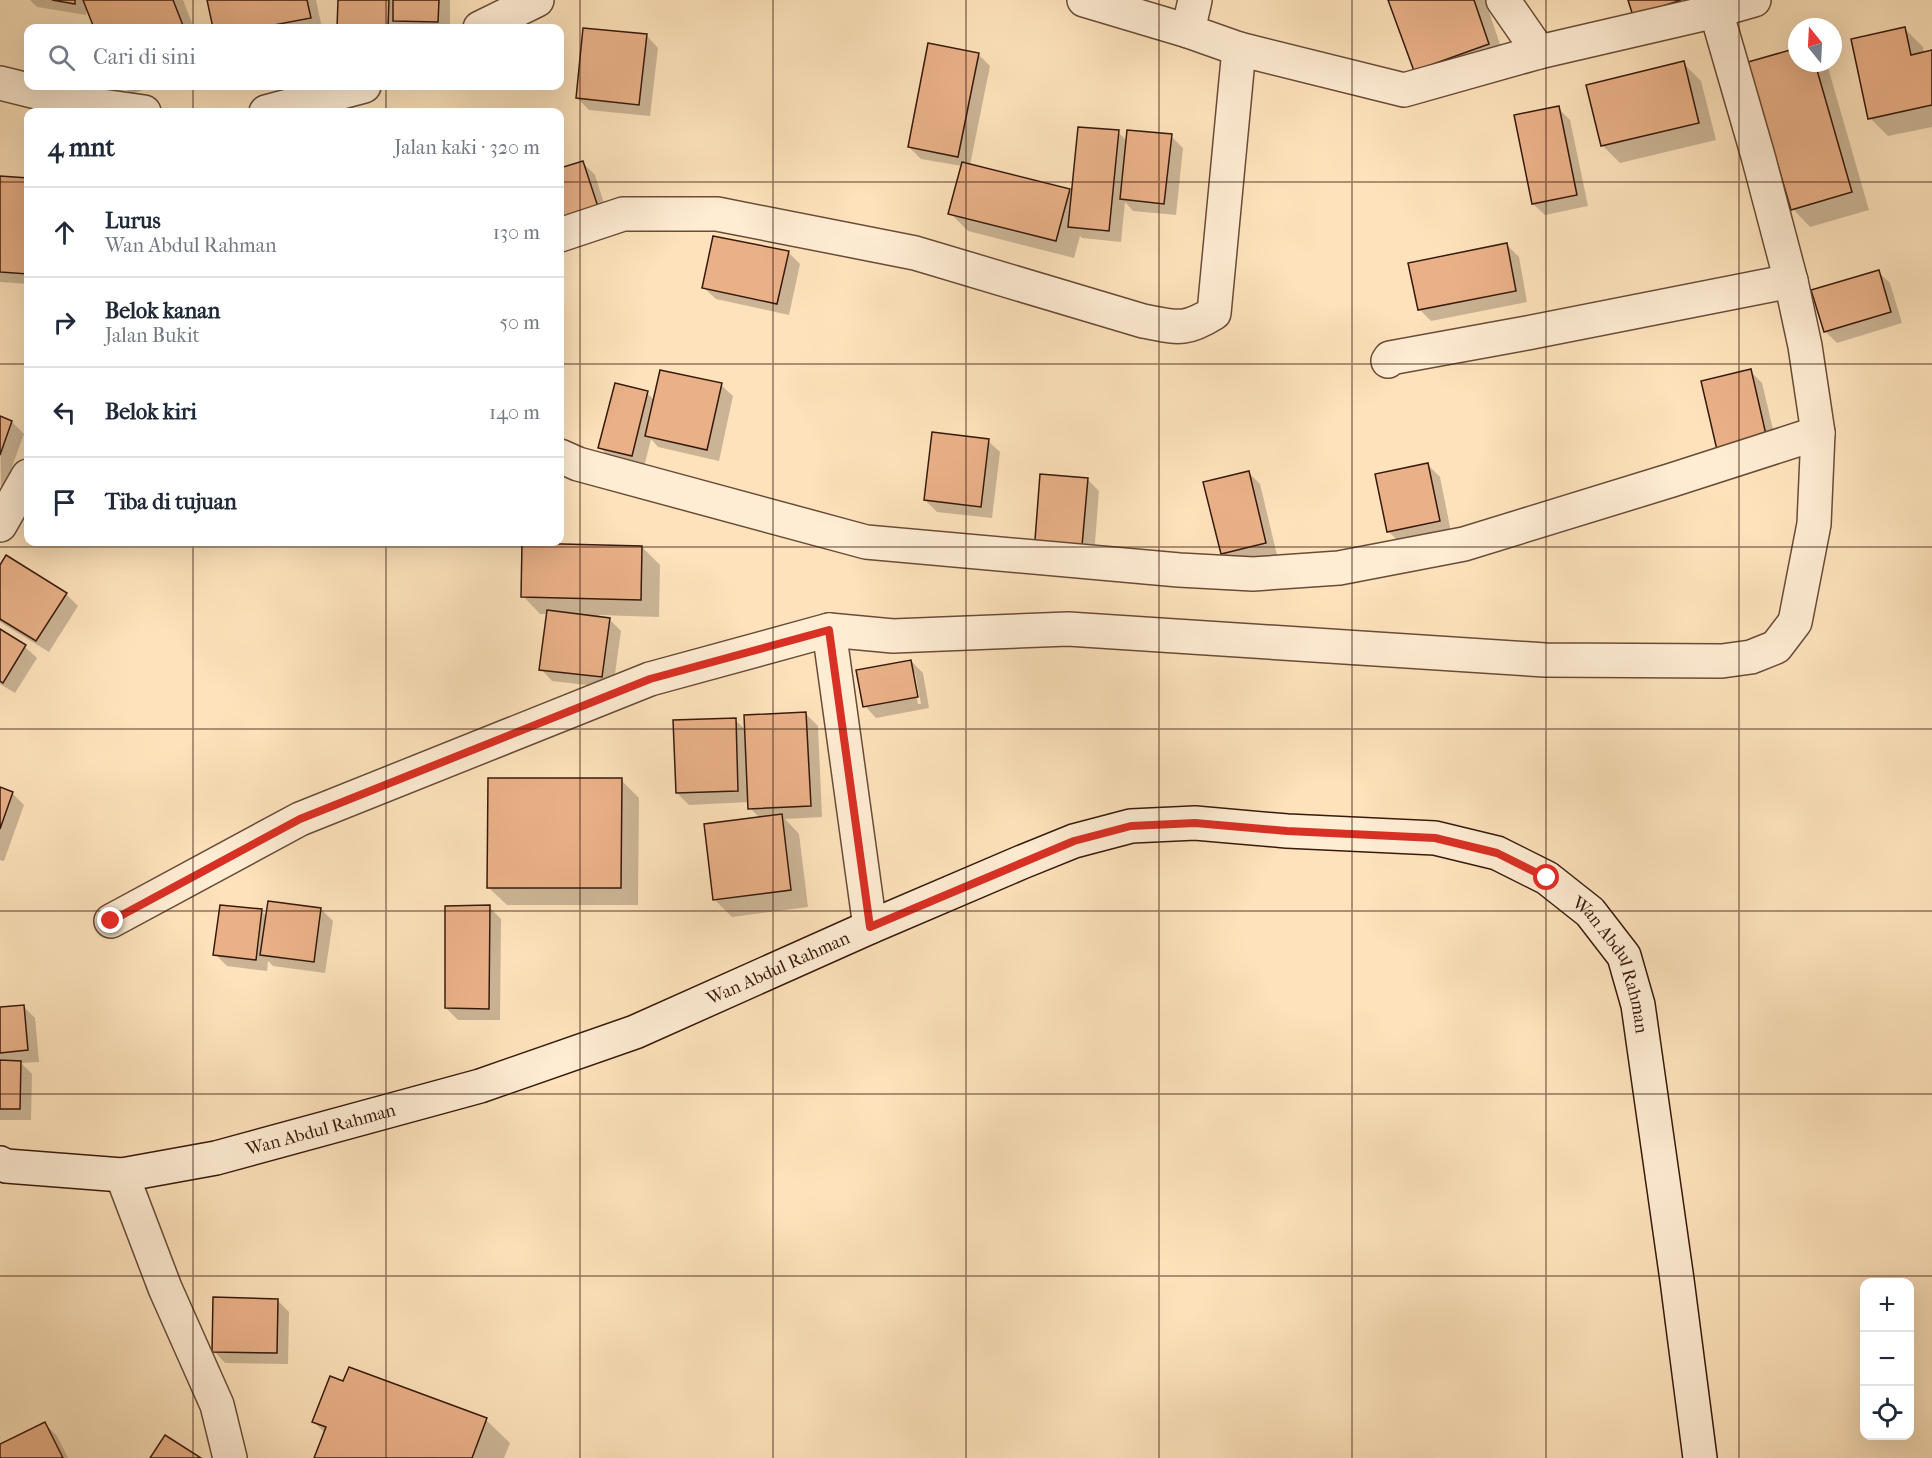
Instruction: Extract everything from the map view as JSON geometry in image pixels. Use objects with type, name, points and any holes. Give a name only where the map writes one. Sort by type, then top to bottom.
[{"type":"street","points":[[488,24],[537,0]]},
{"type":"street","points":[[1083,0],[1192,16],[1239,49],[1404,90],[1539,52],[1754,0]]},
{"type":"street","points":[[1503,0],[1539,52]]},
{"type":"street","points":[[111,921],[300,819],[650,679],[829,630],[893,636],[1068,628],[1545,660],[1722,662],[1751,657],[1776,647],[1795,622],[1814,524],[1818,433],[1805,346],[1791,281],[1716,11]]},
{"type":"street","points":[[564,234],[623,214],[717,214],[915,253],[1143,321],[1179,328],[1199,323],[1214,313],[1239,49]]},
{"type":"street","points":[[0,83],[24,89]]},
{"type":"street","points":[[28,90],[81,103],[116,108]]},
{"type":"street","points":[[281,108],[349,90]]},
{"type":"street","points":[[1388,361],[1390,358],[1562,327],[1791,281]]},
{"type":"street","points":[[564,458],[578,464],[866,542],[1179,570],[1253,574],[1339,568],[1464,544],[1818,433]]},
{"type":"street","points":[[0,525],[24,483]]},
{"type":"street","points":[[829,630],[870,927]]},
{"type":"street","name":"Wan Abdul Rahman","points":[[0,1164],[122,1175],[216,1158],[480,1086],[635,1032],[870,927],[1074,841],[1131,826],[1195,823],[1287,831],[1435,838],[1497,853],[1547,878],[1590,912],[1624,956],[1638,1005],[1700,1458]]},
{"type":"street","points":[[122,1175],[165,1288],[217,1405],[230,1458]]},
{"type":"building","points":[[52,0],[75,0],[75,4]]},
{"type":"building","points":[[83,0],[173,0],[182,24],[92,24]]},
{"type":"building","points":[[207,0],[307,0],[311,18],[279,24],[212,24]]},
{"type":"building","points":[[338,0],[389,0],[388,24],[337,24]]},
{"type":"building","points":[[393,0],[439,0],[438,22],[393,21]]},
{"type":"building","points":[[1388,0],[1474,0],[1489,44],[1414,71]]},
{"type":"building","points":[[1628,0],[1681,0],[1633,16]]},
{"type":"building","points":[[1905,27],[1911,55],[1932,50],[1932,105],[1868,119],[1851,39]]},
{"type":"building","points":[[583,28],[647,34],[639,105],[576,98]]},
{"type":"building","points":[[928,43],[979,53],[958,157],[908,147]]},
{"type":"building","points":[[1788,51],[1788,72],[1818,72],[1852,192],[1791,210],[1748,62]]},
{"type":"building","points":[[1684,61],[1699,123],[1601,146],[1586,85]]},
{"type":"building","points":[[1559,106],[1577,195],[1532,204],[1514,115]]},
{"type":"building","points":[[1078,127],[1119,130],[1109,231],[1068,227]]},
{"type":"building","points":[[1127,130],[1172,134],[1164,204],[1120,199]]},
{"type":"building","points":[[583,161],[599,210],[564,221],[564,167]]},
{"type":"building","points":[[962,162],[1070,189],[1056,241],[948,214]]},
{"type":"building","points":[[0,176],[24,178],[24,274],[0,272]]},
{"type":"building","points":[[713,236],[789,251],[777,304],[702,288]]},
{"type":"building","points":[[1507,243],[1516,291],[1418,310],[1408,263]]},
{"type":"building","points":[[1879,270],[1891,312],[1824,332],[1811,290]]},
{"type":"building","points":[[1751,369],[1767,439],[1717,450],[1701,381]]},
{"type":"building","points":[[660,370],[722,383],[707,450],[645,436]]},
{"type":"building","points":[[615,383],[648,391],[632,456],[598,448]]},
{"type":"building","points":[[0,416],[12,421],[0,455]]},
{"type":"building","points":[[932,432],[989,439],[981,507],[924,500]]},
{"type":"building","points":[[1428,463],[1440,521],[1387,532],[1375,474]]},
{"type":"building","points":[[1249,471],[1266,543],[1221,554],[1203,482]]},
{"type":"building","points":[[1040,474],[1088,478],[1081,557],[1034,553]]},
{"type":"building","points":[[564,544],[642,546],[641,600],[521,597],[522,546],[564,546]]},
{"type":"building","points":[[6,555],[67,593],[36,641],[0,619],[0,565]]},
{"type":"building","points":[[547,610],[610,618],[602,677],[539,670]]},
{"type":"building","points":[[0,629],[26,645],[3,683],[0,681]]},
{"type":"building","points":[[911,660],[918,697],[863,707],[856,670]]},
{"type":"building","points":[[806,712],[811,806],[748,809],[744,715]]},
{"type":"building","points":[[736,718],[738,791],[676,793],[673,720]]},
{"type":"building","points":[[488,778],[622,778],[621,888],[487,888]]},
{"type":"building","points":[[0,787],[13,792],[0,829]]},
{"type":"building","points":[[782,814],[791,890],[713,900],[704,824]]},
{"type":"building","points":[[268,901],[321,908],[314,962],[260,955]]},
{"type":"building","points":[[220,905],[262,909],[256,960],[213,955]]},
{"type":"building","points":[[490,905],[489,1009],[445,1008],[445,906]]},
{"type":"building","points":[[24,1005],[28,1050],[0,1053],[0,1007]]},
{"type":"building","points":[[0,1060],[21,1061],[20,1109],[0,1109]]},
{"type":"building","points":[[213,1297],[278,1299],[277,1353],[212,1352]]},
{"type":"building","points":[[349,1367],[487,1418],[472,1458],[314,1458],[326,1427],[312,1422],[330,1376],[343,1381]]},
{"type":"building","points":[[45,1422],[63,1458],[0,1458],[0,1444]]},
{"type":"building","points":[[165,1435],[201,1458],[150,1458]]},
{"type":"route","points":[[111,921],[300,819],[650,679],[829,630],[870,927],[1074,841],[1131,826],[1195,823],[1287,831],[1435,838],[1497,853],[1547,878]]}]
